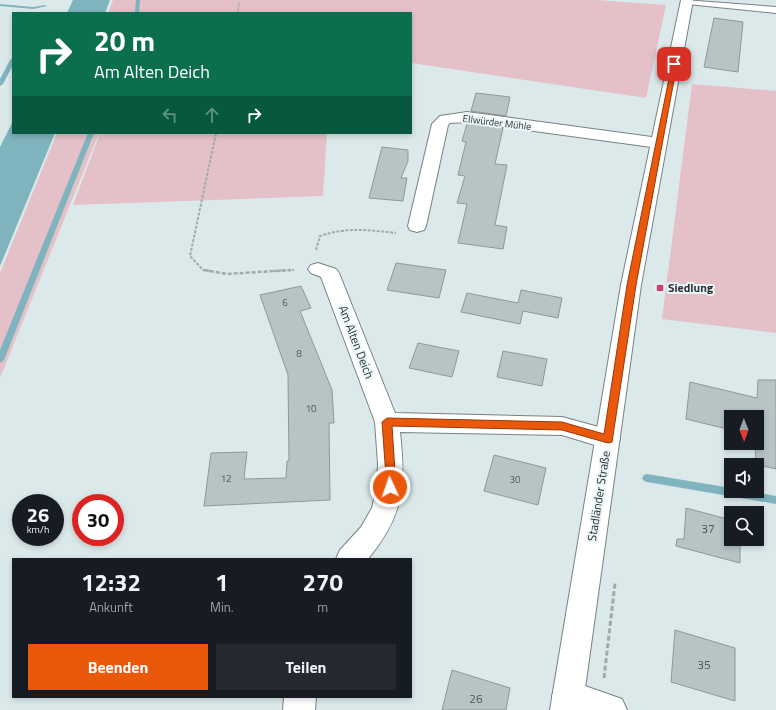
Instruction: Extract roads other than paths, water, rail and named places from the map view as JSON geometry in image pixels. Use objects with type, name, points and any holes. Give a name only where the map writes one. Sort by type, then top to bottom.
[{"type":"main road","name":"Stadländer Straße","points":[[567,703],[632,285],[687,1]]},
{"type":"main road","name":"Ellwürder Mühle","points":[[417,226],[440,124],[445,119],[467,117],[659,143]]},
{"type":"main road","name":"Am Alten Deich","points":[[318,269],[329,273],[387,422],[390,487],[384,513],[368,540],[351,558]]},
{"type":"main road","points":[[387,422],[562,426],[608,439]]},
{"type":"main road","points":[[299,710],[300,698]]},
{"type":"main road","points":[[567,703],[611,710]]},
{"type":"lane","points":[[687,1],[776,10]]},
{"type":"water","points":[[73,0],[110,0],[105,12],[67,12]]},
{"type":"water","points":[[12,123],[12,134],[55,134],[0,266],[0,147]]},
{"type":"waterway","points":[[137,12],[138,0]]},
{"type":"waterway","points":[[0,5],[33,8],[45,6]]},
{"type":"waterway","points":[[0,84],[12,62]]},
{"type":"waterway","points":[[0,360],[91,134]]},
{"type":"waterway","points":[[647,478],[776,500]]},
{"type":"place","name":"Siedlung","points":[[660,288]]}]
